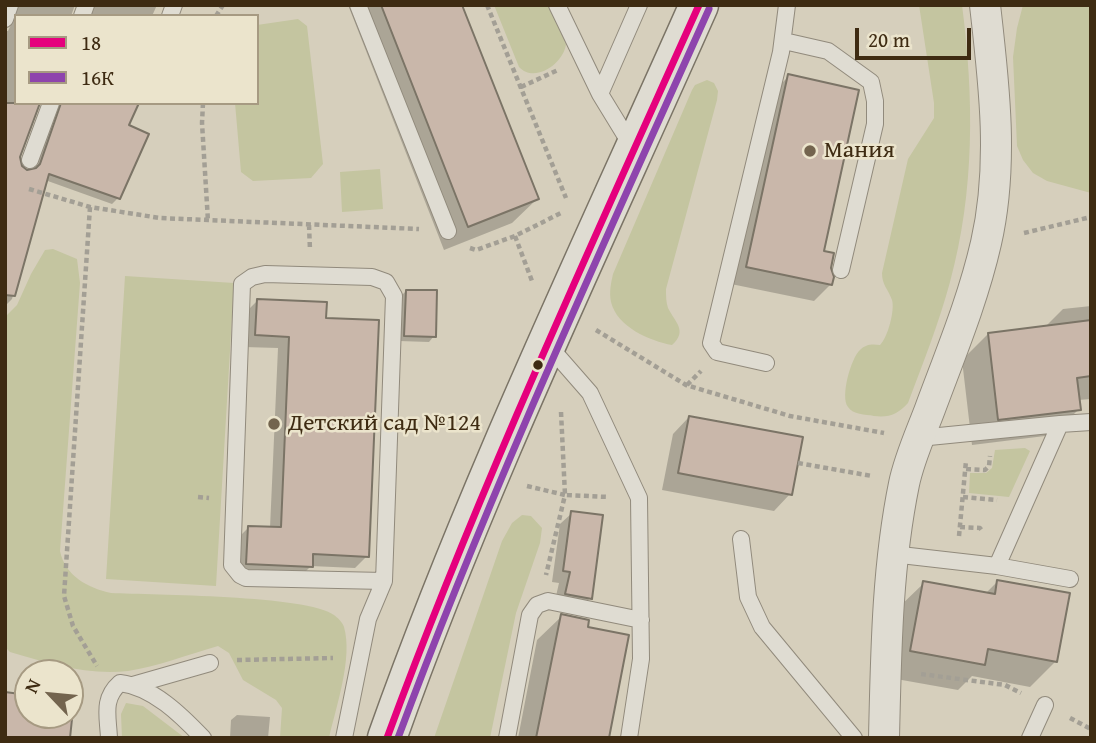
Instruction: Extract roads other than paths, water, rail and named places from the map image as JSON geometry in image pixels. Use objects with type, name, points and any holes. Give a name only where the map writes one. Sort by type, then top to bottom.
[{"type":"main road","points":[[387,738],[421,642],[699,5]]},
{"type":"street","points":[[884,738],[892,554],[904,481],[952,349],[986,243],[994,200],[997,145],[985,5]]},
{"type":"lane","points":[[5,19],[10,5]]},
{"type":"lane","points":[[358,5],[448,231]]},
{"type":"lane","points":[[557,5],[600,94],[635,150]]},
{"type":"lane","points":[[600,94],[639,5]]},
{"type":"lane","points":[[766,363],[717,352],[711,343],[784,41],[787,5]]},
{"type":"lane","points":[[784,41],[828,51],[872,82],[875,124],[841,270]]},
{"type":"lane","points":[[30,160],[50,105]]},
{"type":"lane","points":[[344,738],[368,619],[384,581],[394,296],[386,282],[372,277],[265,274],[252,277],[242,284],[232,565],[246,578],[384,581]]},
{"type":"lane","points":[[556,337],[590,393],[639,498],[641,659],[629,738]]},
{"type":"lane","points":[[919,438],[1091,422]]},
{"type":"lane","points":[[997,566],[1060,424]]},
{"type":"lane","points":[[741,539],[748,597],[762,627],[854,738]]},
{"type":"lane","points":[[892,554],[997,566],[1070,579]]},
{"type":"lane","points":[[506,738],[530,615],[537,605],[548,601],[641,620]]},
{"type":"lane","points":[[133,685],[210,663]]},
{"type":"lane","points":[[109,738],[107,698],[120,683],[133,685],[173,709],[203,738]]},
{"type":"lane","points":[[1030,738],[1045,705]]},
{"type":"place","name":"Мания","points":[[810,151]]},
{"type":"place","name":"Детский сад №124","points":[[274,424]]}]
